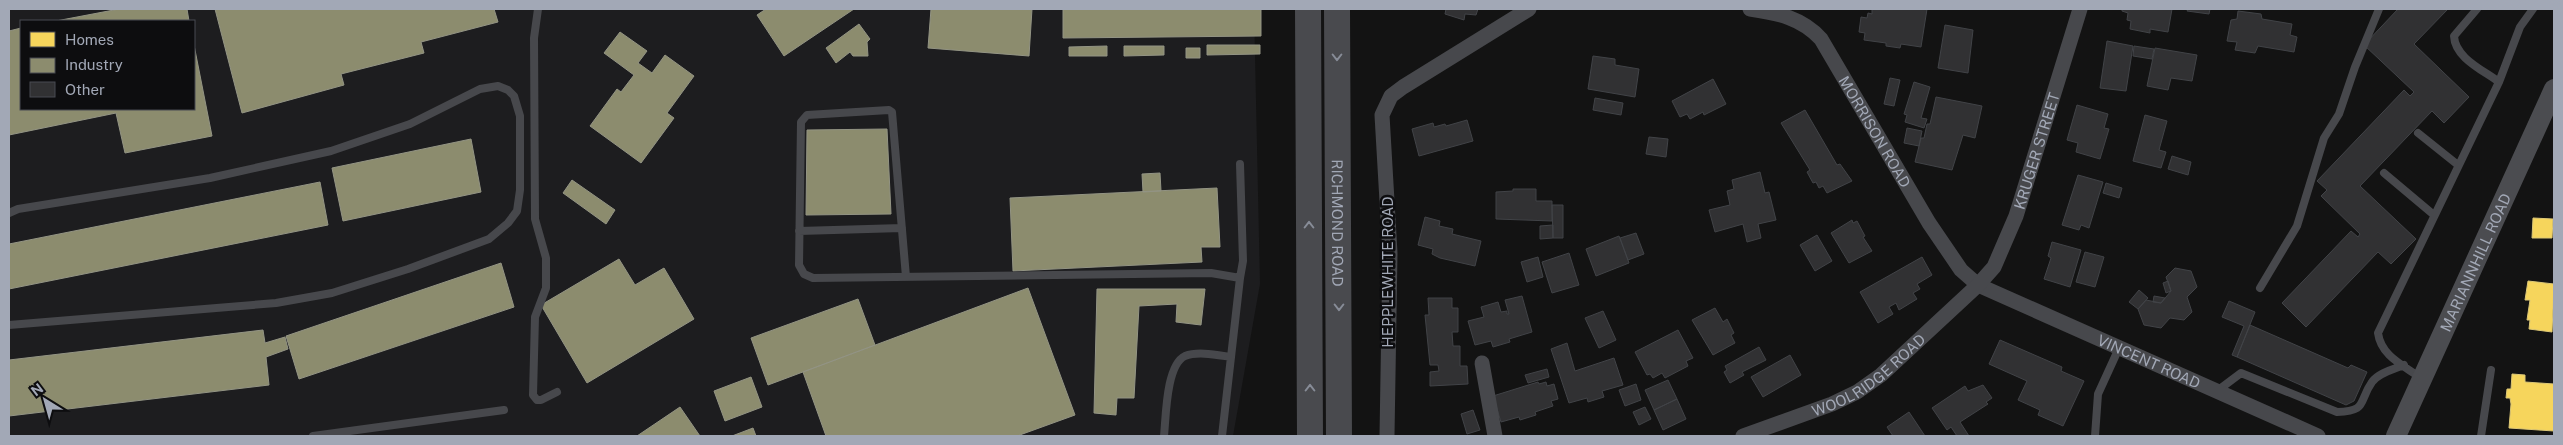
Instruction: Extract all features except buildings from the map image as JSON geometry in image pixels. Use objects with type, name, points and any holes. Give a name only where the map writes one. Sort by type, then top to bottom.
[{"type":"highway","name":"RICHMOND ROAD","points":[[1308,9],[1310,436]]},
{"type":"highway","name":"RICHMOND ROAD","points":[[1337,9],[1340,436]]},
{"type":"street","name":"HEPPLEWHITE ROAD","points":[[1387,436],[1390,253],[1381,127],[1382,115],[1386,104],[1403,87],[1529,9]]},
{"type":"street","name":"MORRISON ROAD","points":[[1750,9],[1792,17],[1810,27],[1821,39],[1929,223],[1961,270],[1978,286]]},
{"type":"street","name":"KRUGER STREET","points":[[1978,286],[1994,266],[2002,252],[2016,216],[2080,9]]},
{"type":"street","name":"MARIANNHILL ROAD","points":[[2396,436],[2554,89]]},
{"type":"street","name":"VINCENT ROAD","points":[[1978,286],[2318,436]]},
{"type":"street","name":"WOOLRIDGE ROAD","points":[[1742,436],[1832,404],[1857,392],[1881,375],[1978,286]]},
{"type":"street","points":[[1482,362],[1495,436]]},
{"type":"lane","points":[[538,9],[534,38],[536,219],[546,258],[546,288],[535,317],[533,395],[537,400],[541,400],[557,392]]},
{"type":"lane","points":[[2260,288],[2297,226],[2324,138],[2339,114],[2355,67],[2379,9]]},
{"type":"lane","points":[[2478,9],[2454,36],[2454,45],[2459,53],[2499,82]]},
{"type":"lane","points":[[2422,379],[2385,353],[2380,344],[2378,333],[2499,82],[2520,27],[2533,9]]},
{"type":"lane","points":[[9,213],[18,209],[210,178],[331,150],[410,124],[480,89],[498,86],[508,90],[514,96],[520,116],[520,190],[517,211],[508,223],[489,240],[408,269],[332,293],[285,301],[9,324]]},
{"type":"lane","points":[[906,277],[894,116],[889,110],[807,115],[801,122],[799,265],[804,274],[813,278],[1211,274],[1240,278]]},
{"type":"lane","points":[[2418,133],[2458,165]]},
{"type":"lane","points":[[1222,436],[1243,261],[1240,164]]},
{"type":"lane","points":[[2384,173],[2434,215]]},
{"type":"lane","points":[[799,231],[902,228]]},
{"type":"lane","points":[[2095,436],[2098,394],[2119,348]]},
{"type":"lane","points":[[1164,436],[1172,370],[1180,359],[1198,354],[1231,356]]},
{"type":"lane","points":[[2217,392],[2241,373],[2337,412],[2351,412],[2360,407],[2372,382],[2381,374],[2404,366]]},
{"type":"lane","points":[[2481,436],[2491,370]]},
{"type":"lane","points":[[313,436],[504,410]]},
{"type":"shaded area","points":[[9,9],[1254,9],[1260,284],[1233,436],[9,436]]}]
